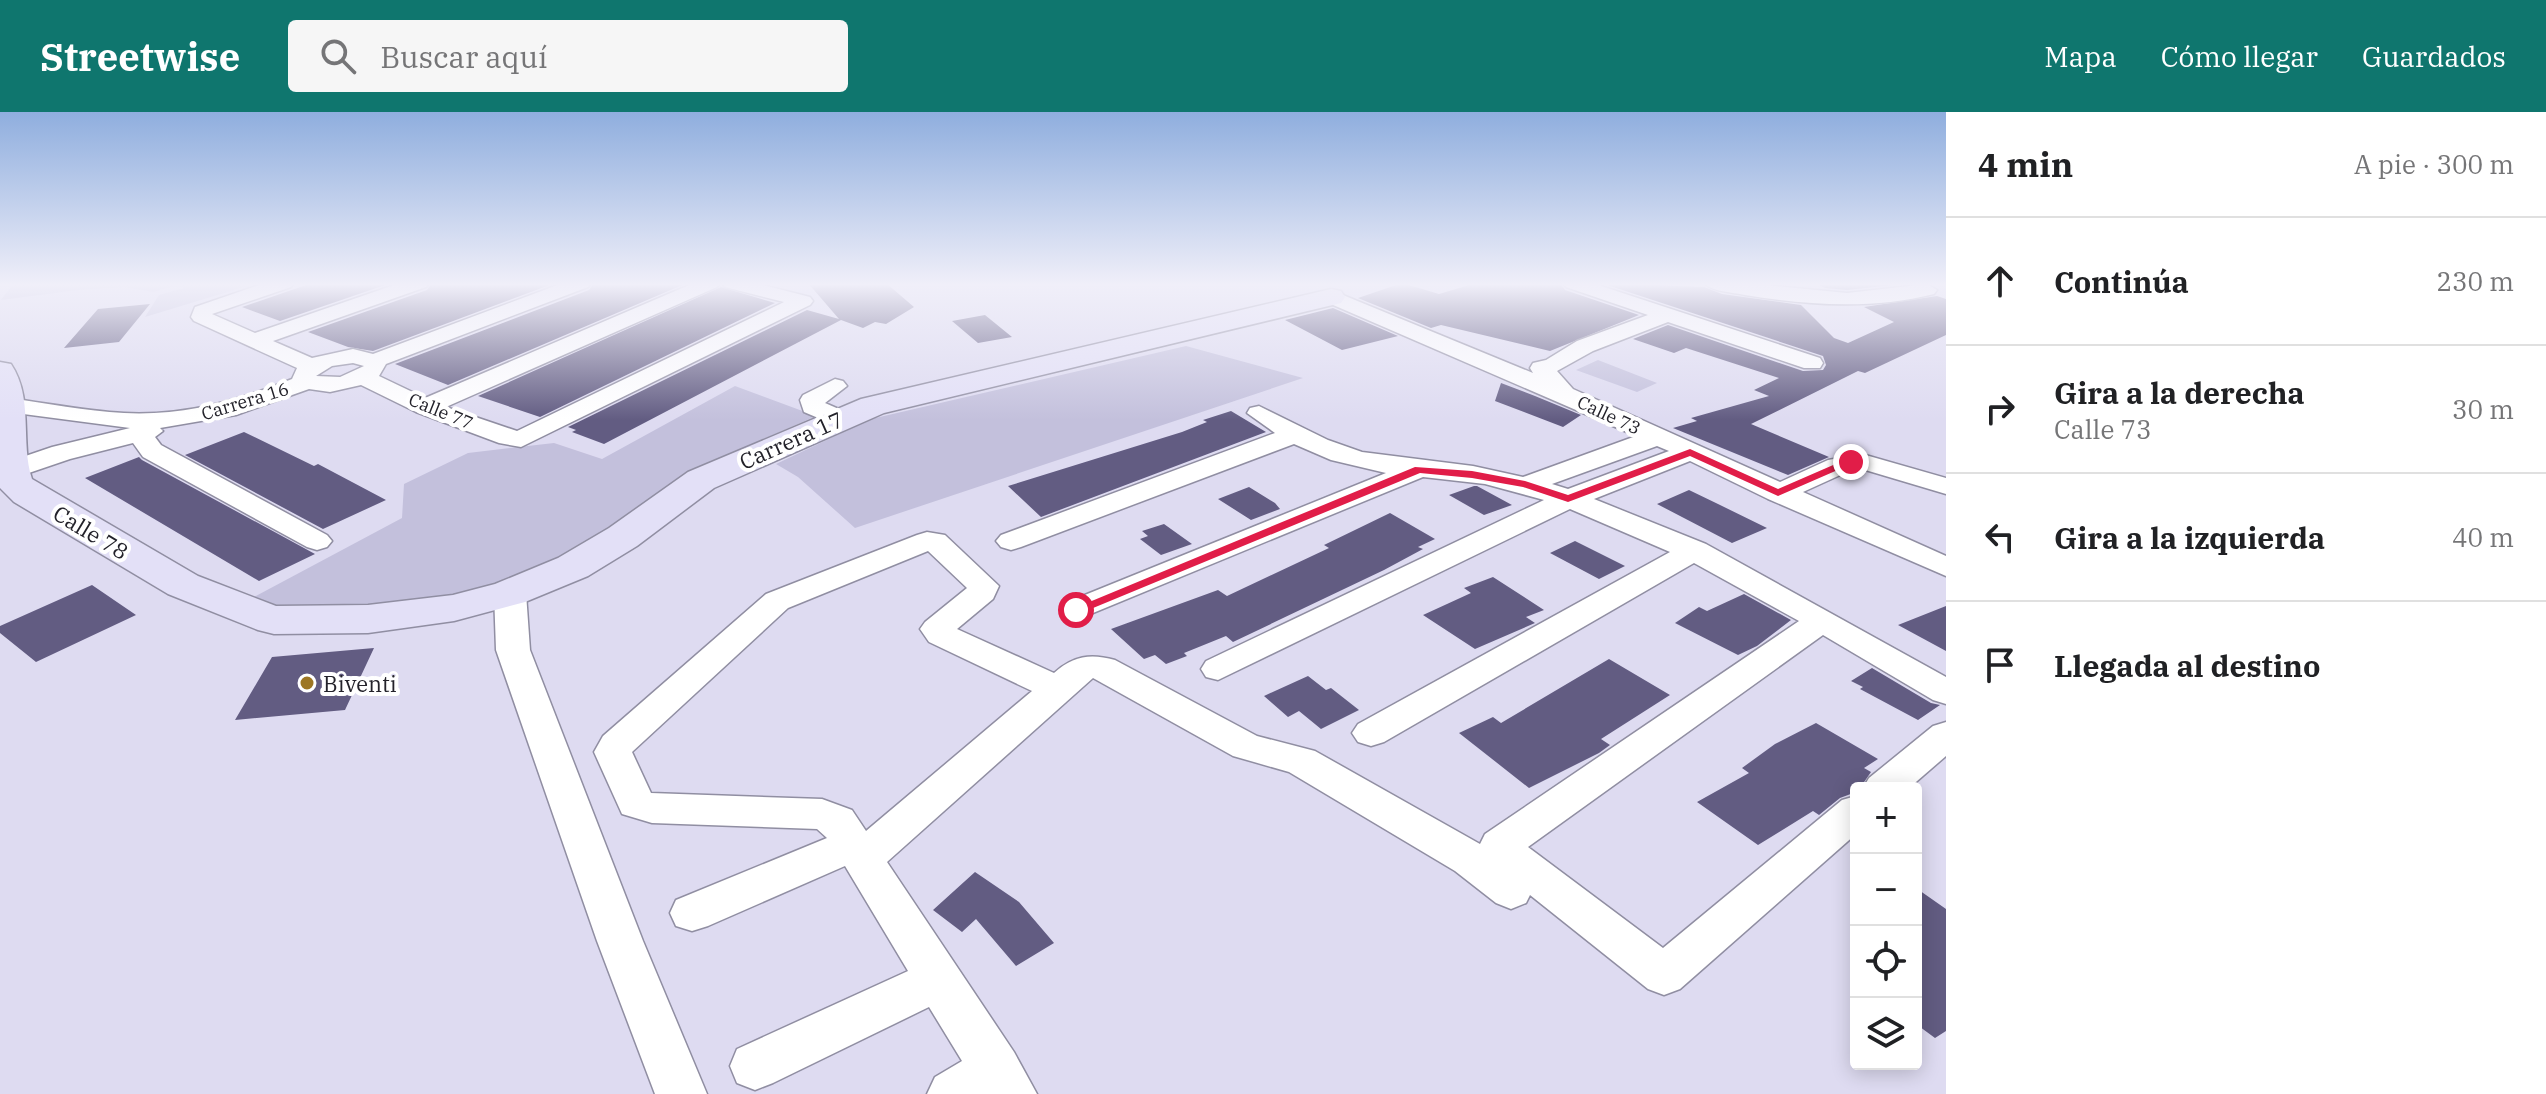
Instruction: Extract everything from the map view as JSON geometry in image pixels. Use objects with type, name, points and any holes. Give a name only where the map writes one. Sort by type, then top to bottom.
[{"type":"street","points":[[229,329],[255,340],[309,374]]},
{"type":"street","points":[[255,340],[287,329]]},
{"type":"street","points":[[367,365],[450,329]]},
{"type":"street","points":[[425,407],[605,329]]},
{"type":"street","name":"Calle 77","points":[[367,365],[425,407],[508,438],[521,439],[746,329]]},
{"type":"street","name":"Carrera 17","points":[[274,620],[368,619],[454,608],[510,593],[573,567],[623,537],[701,480],[837,402],[873,406],[1173,329]]},
{"type":"street","name":"Calle 73","points":[[1413,329],[1946,567]]},
{"type":"street","points":[[1439,329],[1544,372],[1566,395]]},
{"type":"street","points":[[1544,372],[1585,346],[1630,329]]},
{"type":"street","points":[[1708,329],[1812,363]]},
{"type":"street","name":"Carrera 16","points":[[183,418],[264,399],[342,357],[367,365]]},
{"type":"street","points":[[4,388],[94,416],[143,422],[183,418],[139,434],[61,453],[11,470],[4,388]]},
{"type":"street","points":[[1259,413],[1294,435],[1342,455],[1525,485],[1695,550],[1946,692]]},
{"type":"street","points":[[61,453],[88,433],[94,424],[94,416]]},
{"type":"street","points":[[139,434],[152,451],[317,541]]},
{"type":"street","points":[[1011,541],[1294,435]]},
{"type":"street","points":[[1525,485],[1657,437]]},
{"type":"street","points":[[1218,669],[1568,499],[1690,452]]},
{"type":"street","points":[[1778,493],[1851,462],[1870,462],[1929,484],[1946,486]]},
{"type":"street","points":[[1076,610],[1419,469]]},
{"type":"street","name":"Calle 78","points":[[11,470],[15,483],[27,494],[114,547],[183,585],[274,620]]},
{"type":"street","points":[[953,1094],[1003,1082],[838,821],[822,814],[652,808],[636,803],[613,752],[616,745],[777,601],[927,541],[935,541],[983,586],[982,592],[937,629],[941,635],[1057,688]]},
{"type":"street","points":[[1371,733],[1695,550]]},
{"type":"street","points":[[510,593],[513,650],[620,941],[681,1094]]},
{"type":"street","points":[[1821,621],[1500,845],[1526,869],[1664,975],[1850,816]]},
{"type":"street","points":[[692,913],[858,852],[1076,672],[1089,666],[1103,668],[1246,747],[1301,761],[1470,859],[1511,891]]},
{"type":"street","points":[[1890,782],[1946,735]]},
{"type":"street","points":[[755,1066],[940,979]]},
{"type":"shaded area","points":[[1186,346],[1303,378],[855,528],[798,477],[776,464],[871,419]]},
{"type":"shaded area","points":[[1598,360],[1657,383],[1637,392],[1576,370]]},
{"type":"shaded area","points":[[735,386],[816,416],[723,457],[726,464],[509,589],[367,615],[241,604],[402,518],[404,484],[468,453],[554,443],[602,459]]},
{"type":"building","points":[[81,329],[130,329],[119,342],[64,348]]},
{"type":"building","points":[[317,329],[432,329],[373,351],[348,347],[308,332]]},
{"type":"building","points":[[487,329],[580,329],[448,385],[395,364]]},
{"type":"building","points":[[628,329],[722,329],[540,417],[478,396]]},
{"type":"building","points":[[769,329],[824,329],[604,444],[572,432],[576,430],[568,427]]},
{"type":"building","points":[[961,329],[1002,329],[1012,337],[978,343]]},
{"type":"building","points":[[1302,329],[1381,329],[1398,336],[1342,350]]},
{"type":"building","points":[[1457,329],[1605,329],[1550,351]]},
{"type":"building","points":[[1658,329],[1679,329],[1803,371],[1823,370],[1826,365],[1823,356],[1740,329],[1825,329],[1834,338],[1848,343],[1879,329],[1946,329],[1946,335],[1865,373],[1858,371],[1751,424],[1829,457],[1788,475],[1673,428],[1697,421],[1691,418],[1769,396],[1754,390],[1779,378],[1686,348],[1674,353],[1633,339]]},
{"type":"building","points":[[1501,383],[1581,415],[1563,427],[1495,401]]},
{"type":"building","points":[[1231,411],[1266,432],[1041,517],[1008,486],[1182,432],[1207,422],[1203,420]]},
{"type":"building","points":[[244,432],[314,466],[318,464],[386,500],[323,529],[185,455]]},
{"type":"building","points":[[139,457],[315,554],[259,581],[85,478]]},
{"type":"building","points":[[1474,486],[1512,505],[1484,515],[1449,495]]},
{"type":"building","points":[[1249,487],[1280,509],[1251,520],[1218,499]]},
{"type":"building","points":[[1689,490],[1767,528],[1732,543],[1657,504]]},
{"type":"building","points":[[1390,513],[1435,539],[1384,570],[1233,642],[1226,636],[1166,664],[1155,655],[1144,659],[1111,629],[1218,590],[1227,596],[1329,548],[1324,545]]},
{"type":"building","points":[[1164,524],[1192,544],[1161,555],[1140,539],[1148,536],[1142,531]]},
{"type":"building","points":[[1575,541],[1625,566],[1599,579],[1550,553]]},
{"type":"building","points":[[1493,577],[1544,610],[1526,617],[1535,623],[1475,649],[1423,615],[1471,593],[1464,588]]},
{"type":"building","points":[[92,585],[136,615],[36,662],[0,633],[0,626]]},
{"type":"building","points":[[1744,594],[1791,620],[1757,646],[1738,655],[1675,623],[1699,607],[1707,611]]},
{"type":"building","points":[[1946,606],[1946,651],[1898,625]]},
{"type":"building","name":"Biventi","points":[[374,648],[345,710],[235,720],[272,657]]},
{"type":"building","points":[[1609,659],[1670,695],[1601,739],[1610,745],[1599,753],[1529,788],[1459,733],[1493,717],[1501,723]]},
{"type":"building","points":[[1872,668],[1931,703],[1940,705],[1918,720],[1851,681]]},
{"type":"building","points":[[1308,676],[1326,690],[1331,688],[1359,710],[1321,729],[1299,711],[1288,717],[1264,696]]},
{"type":"building","points":[[1816,723],[1878,759],[1864,768],[1871,772],[1864,782],[1850,782],[1850,794],[1840,798],[1819,815],[1813,811],[1758,845],[1697,802],[1749,773],[1742,768],[1775,744]]},
{"type":"building","points":[[975,872],[1019,902],[1054,943],[1016,966],[976,919],[962,932],[933,910]]},
{"type":"building","points":[[1922,892],[1946,909],[1946,1031],[1935,1038],[1922,1028]]},
{"type":"place","name":"Biventi","points":[[307,683]]},
{"type":"route","points":[[1076,610],[1419,469],[1472,474],[1525,485],[1568,499],[1690,452],[1778,493],[1851,462]]}]
